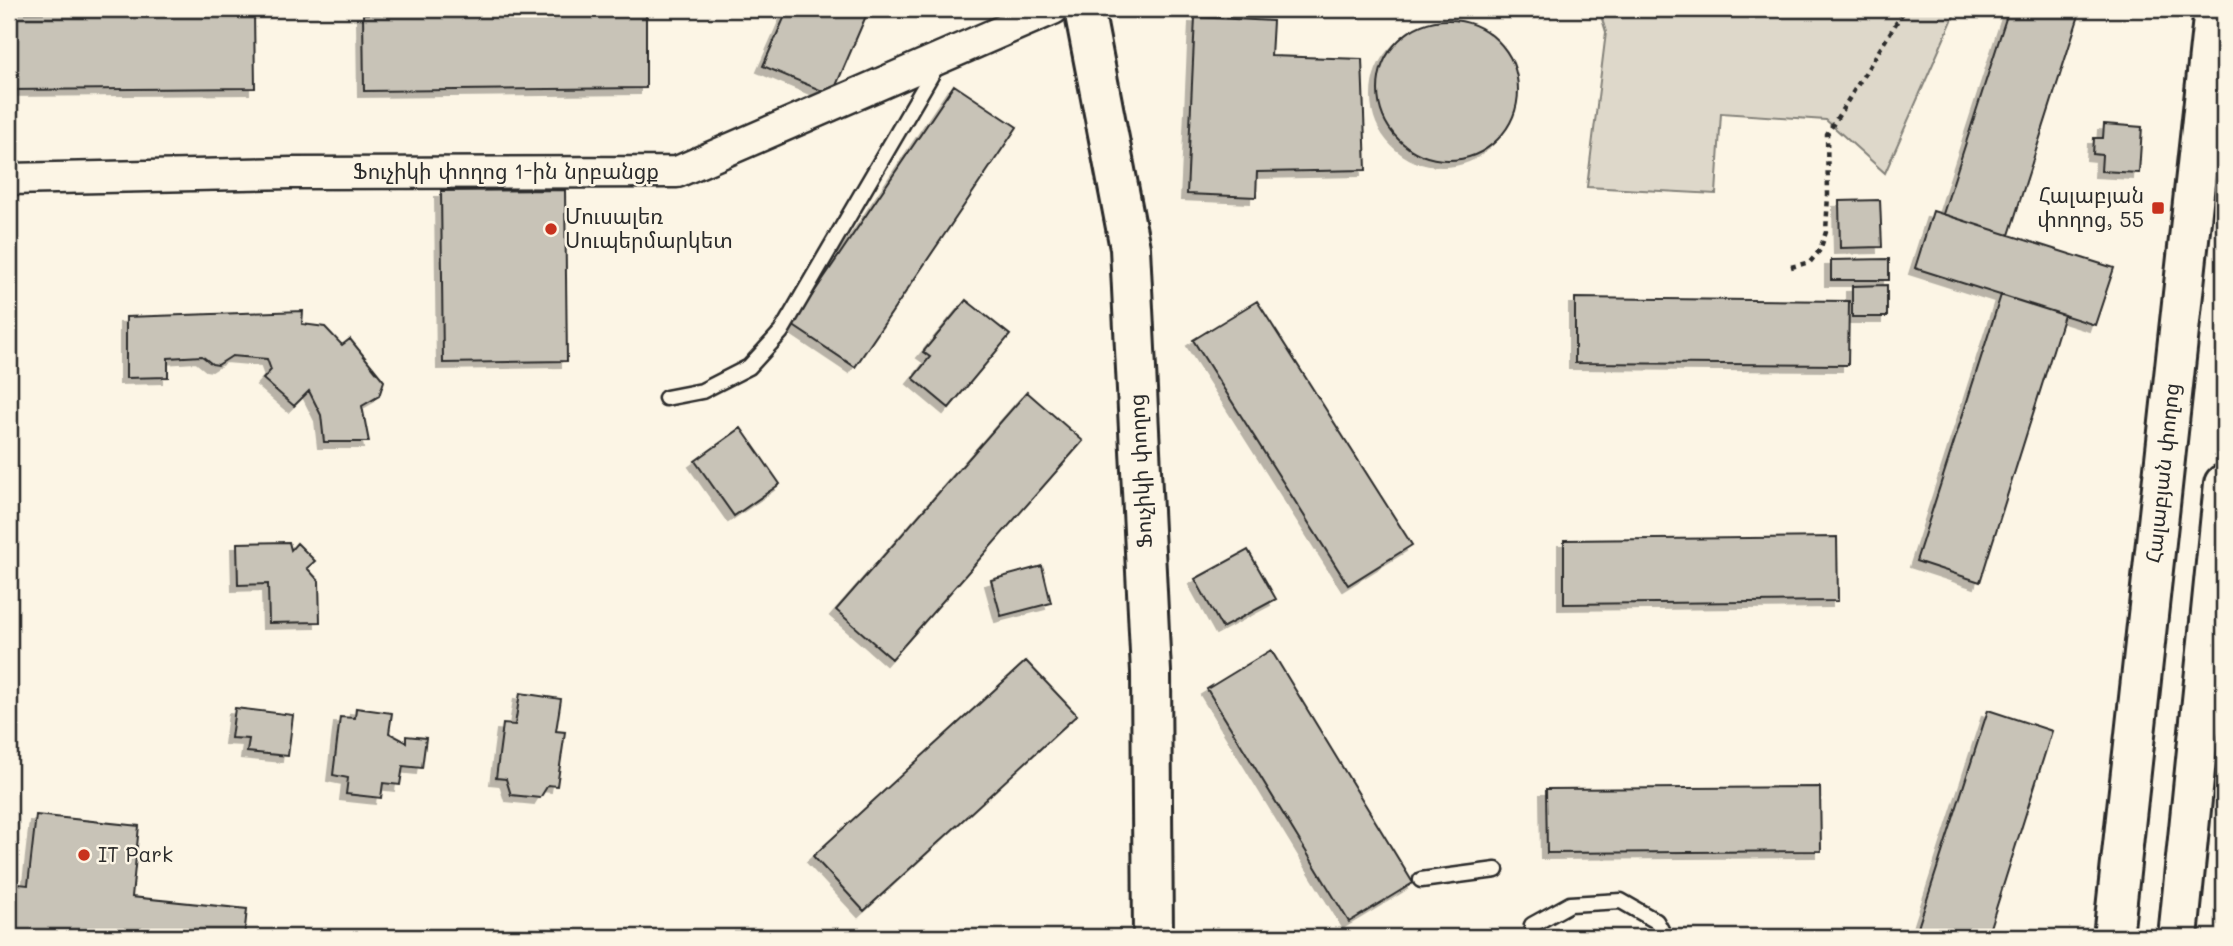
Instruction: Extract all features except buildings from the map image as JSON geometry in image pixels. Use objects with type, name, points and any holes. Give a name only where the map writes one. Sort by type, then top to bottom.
[{"type":"main road","name":"Ֆուչիկի փողոց","points":[[1084,9],[1130,248],[1151,672],[1153,937]]},
{"type":"main road","name":"Հալաբյան փողոց","points":[[2113,937],[2214,9]]},
{"type":"main road","points":[[2178,937],[2224,484]]},
{"type":"main road","points":[[2137,718],[2151,700],[2176,697],[2188,704],[2200,721]]},
{"type":"street","name":"Ֆուչիկի փողոց 1-ին նրբանցք","points":[[9,179],[292,173],[677,172],[1053,9]]},
{"type":"lane","points":[[666,398],[702,391],[748,367],[781,332],[941,57]]},
{"type":"lane","points":[[1420,880],[1496,870]]},
{"type":"lane","points":[[1532,925],[1570,904],[1620,901],[1656,921],[1665,937]]},
{"type":"path","points":[[1791,267],[1810,262],[1820,250],[1826,232],[1827,134],[1905,9]]},
{"type":"shaded area","points":[[1599,9],[1957,9],[1885,173],[1826,120],[1721,113],[1716,194],[1587,187],[1606,32]]},
{"type":"place","name":"Հալաբյան փողոց, 55","points":[[2158,208]]},
{"type":"place","name":"Մուսալեռ Սուպերմարկետ","points":[[551,229]]},
{"type":"place","name":"IT Park","points":[[84,855]]}]
